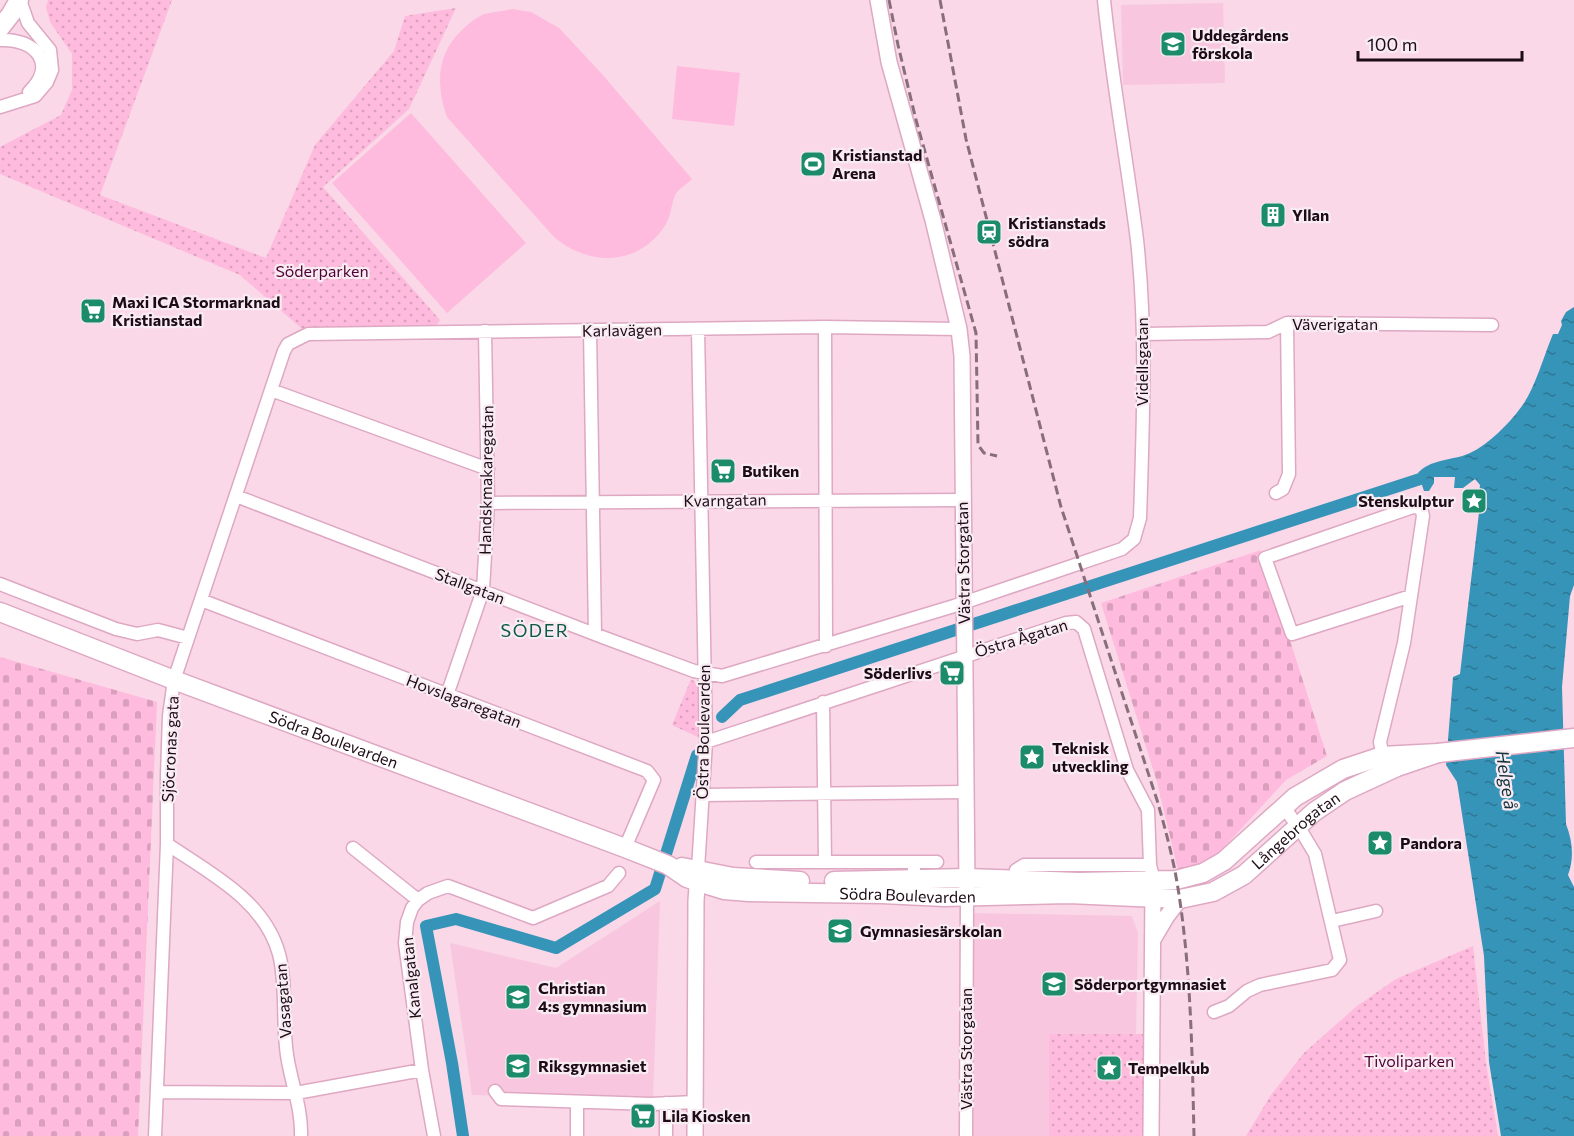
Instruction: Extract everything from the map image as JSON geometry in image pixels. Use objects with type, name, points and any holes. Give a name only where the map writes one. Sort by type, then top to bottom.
[{"type":"main road","points":[[0,28],[19,0]]},
{"type":"main road","name":"Södra Boulevarden","points":[[0,612],[174,680],[625,848],[668,866],[687,878],[698,875],[777,881],[914,871],[967,878],[1152,882]]},
{"type":"main road","name":"Långebrogatan","points":[[1152,882],[1185,878],[1212,868],[1235,852],[1284,807],[1327,777],[1343,769],[1385,764],[1441,753],[1574,738]]},
{"type":"main road","name":"Långebrogatan","points":[[1152,882],[1180,899],[1213,892],[1229,885],[1260,863],[1298,826],[1328,802],[1385,764]]},
{"type":"main road","name":"Södra Boulevarden","points":[[698,875],[724,890],[967,897],[1070,894],[1152,882]]},
{"type":"street","points":[[0,107],[34,96],[42,90],[51,76],[50,50],[28,22],[19,0]]},
{"type":"street","name":"Västra Storgatan","points":[[878,0],[889,62],[933,220],[959,329],[962,356],[967,878],[966,1136]]},
{"type":"street","name":"Videllsgatan","points":[[705,674],[722,676],[963,607],[1122,549],[1134,539],[1140,518],[1143,334],[1137,240],[1104,2]]},
{"type":"street","points":[[0,40],[27,43],[37,52],[40,59],[39,80],[20,101]]},
{"type":"street","points":[[1276,493],[1283,489],[1289,474],[1287,323]]},
{"type":"street","name":"Väverigatan","points":[[1143,334],[1268,332],[1287,323],[1492,325]]},
{"type":"street","points":[[825,327],[826,646]]},
{"type":"street","name":"Karlavägen","points":[[288,344],[308,334],[825,327],[959,329]]},
{"type":"street","name":"Östra Boulevarden","points":[[695,1136],[698,875],[706,742],[698,329]]},
{"type":"street","points":[[590,330],[596,634]]},
{"type":"street","name":"Handskmakaregatan","points":[[447,695],[483,590],[488,503],[485,332]]},
{"type":"street","name":"Sjöcronas gata","points":[[155,1136],[167,844],[168,728],[174,680],[288,344]]},
{"type":"street","points":[[271,390],[488,469]]},
{"type":"street","name":"Stallgatan","points":[[236,496],[705,674]]},
{"type":"street","name":"Kvarngatan","points":[[488,503],[825,499],[962,500]]},
{"type":"street","points":[[1385,764],[1380,742],[1404,643],[1424,516],[1421,508],[1413,507],[1265,558],[1292,634],[1411,596]]},
{"type":"street","points":[[0,585],[116,629],[137,634],[158,630],[188,638]]},
{"type":"street","name":"Hovslagaregatan","points":[[201,600],[647,771],[654,780],[625,848]]},
{"type":"street","name":"Östra Ågatan","points":[[706,742],[823,702],[965,649],[1066,622],[1076,622],[1084,630],[1127,770],[1148,810],[1152,882]]},
{"type":"street","points":[[823,702],[825,862]]},
{"type":"street","points":[[703,795],[966,792]]},
{"type":"street","points":[[1214,1012],[1229,1006],[1246,991],[1260,985],[1332,970],[1340,960],[1315,854],[1284,807]]},
{"type":"street","name":"Vasagatan","points":[[167,844],[239,893],[264,920],[279,955],[287,1054],[301,1119],[301,1136]]},
{"type":"street","points":[[353,848],[418,900],[428,893],[448,886],[533,918],[608,886],[619,873]]},
{"type":"street","points":[[756,862],[825,862],[914,871],[937,862]]},
{"type":"street","points":[[1151,1136],[1152,882]]},
{"type":"street","points":[[1152,941],[1180,899]]},
{"type":"street","name":"Kanalgatan","points":[[418,900],[411,908],[405,943],[422,1070],[434,1136]]},
{"type":"street","points":[[1332,921],[1376,911]]},
{"type":"street","points":[[158,1092],[296,1093],[422,1070]]},
{"type":"street","points":[[495,1091],[501,1099],[577,1102],[695,1102]]},
{"type":"street","points":[[577,1102],[577,1136]]},
{"type":"street","points":[[666,1103],[666,1136]]},
{"type":"shaded area","name":"Uddegårdens förskola","points":[[1223,3],[1225,83],[1123,85],[1121,5]]},
{"type":"shaded area","points":[[660,901],[653,1099],[472,1095],[450,943],[556,968]]},
{"type":"shaded area","name":"Söderportgymnasiet","points":[[969,913],[1132,916],[1138,933],[1136,1034],[1049,1034],[1049,1136],[972,1136]]},
{"type":"green space","name":"Söderparken","points":[[48,0],[172,0],[100,195],[266,258],[315,145],[394,51],[405,16],[456,8],[409,109],[323,187],[440,320],[433,332],[308,334],[240,275],[0,174],[0,147],[61,115],[72,90],[72,54],[50,22],[46,7]]},
{"type":"green space","points":[[512,9],[531,12],[559,28],[692,179],[675,195],[669,217],[662,230],[638,251],[610,258],[595,257],[581,253],[554,237],[447,117],[440,82],[443,60],[453,39],[475,19],[485,14]]},
{"type":"green space","points":[[677,66],[740,73],[734,126],[672,119]]},
{"type":"green space","points":[[411,113],[526,243],[447,313],[332,183]]},
{"type":"green space","points":[[1261,550],[1327,756],[1286,780],[1217,855],[1193,867],[1178,870],[1157,782],[1101,603]]},
{"type":"green space","points":[[0,657],[157,702],[138,1136],[0,1136]]},
{"type":"green space","points":[[691,679],[696,684],[701,697],[700,738],[672,725]]},
{"type":"green space","name":"Tivoliparken","points":[[1473,946],[1486,1063],[1498,1136],[1246,1136],[1271,1095],[1304,1053],[1357,1006],[1396,979]]},
{"type":"green space","points":[[1049,1034],[1151,1034],[1151,1136],[1049,1136]]},
{"type":"water","name":"Helge å","points":[[1574,307],[1574,585],[1570,596],[1562,687],[1566,824],[1572,850],[1568,875],[1574,887],[1574,1136],[1501,1136],[1489,1062],[1484,956],[1457,782],[1446,765],[1453,677],[1460,674],[1480,504],[1478,504],[1480,485],[1475,479],[1463,488],[1454,488],[1455,477],[1434,477],[1434,483],[1429,491],[1424,491],[1418,473],[1428,465],[1473,451],[1506,426],[1528,396],[1553,334],[1558,334],[1566,312]]},
{"type":"waterway","points":[[722,717],[740,700],[1420,479]]},
{"type":"waterway","points":[[463,1136],[452,1063],[426,926],[456,919],[556,948],[655,889],[697,755]]},
{"type":"railway","points":[[889,0],[916,120],[976,333],[978,445],[984,453],[997,456]]},
{"type":"railway","points":[[940,0],[966,139],[1061,507],[1157,800],[1173,862],[1188,970],[1194,1136]]},
{"type":"place","name":"Uddegårdens förskola","points":[[1173,44]]},
{"type":"place","name":"Kristianstad Arena","points":[[813,164]]},
{"type":"place","name":"Yllan","points":[[1273,215]]},
{"type":"place","name":"Kristianstads södra","points":[[989,232]]},
{"type":"place","name":"Maxi ICA Stormarknad Kristianstad","points":[[93,311]]},
{"type":"place","name":"Butiken","points":[[723,471]]},
{"type":"place","name":"Stenskulptur","points":[[1474,501]]},
{"type":"place","name":"Söderlivs","points":[[952,673]]},
{"type":"place","name":"Teknisk utveckling","points":[[1032,757]]},
{"type":"place","name":"Pandora","points":[[1380,843]]},
{"type":"place","name":"Gymnasiesärskolan","points":[[840,931]]},
{"type":"place","name":"Söderportgymnasiet","points":[[1054,984]]},
{"type":"place","name":"Christian 4:s gymnasium","points":[[518,997]]},
{"type":"place","name":"Riksgymnasiet","points":[[518,1066]]},
{"type":"place","name":"Tempelkub","points":[[1109,1068]]},
{"type":"place","name":"Lila Kiosken","points":[[643,1116]]},
{"type":"district","name":"SÖDER","points":[[535,631]]}]
